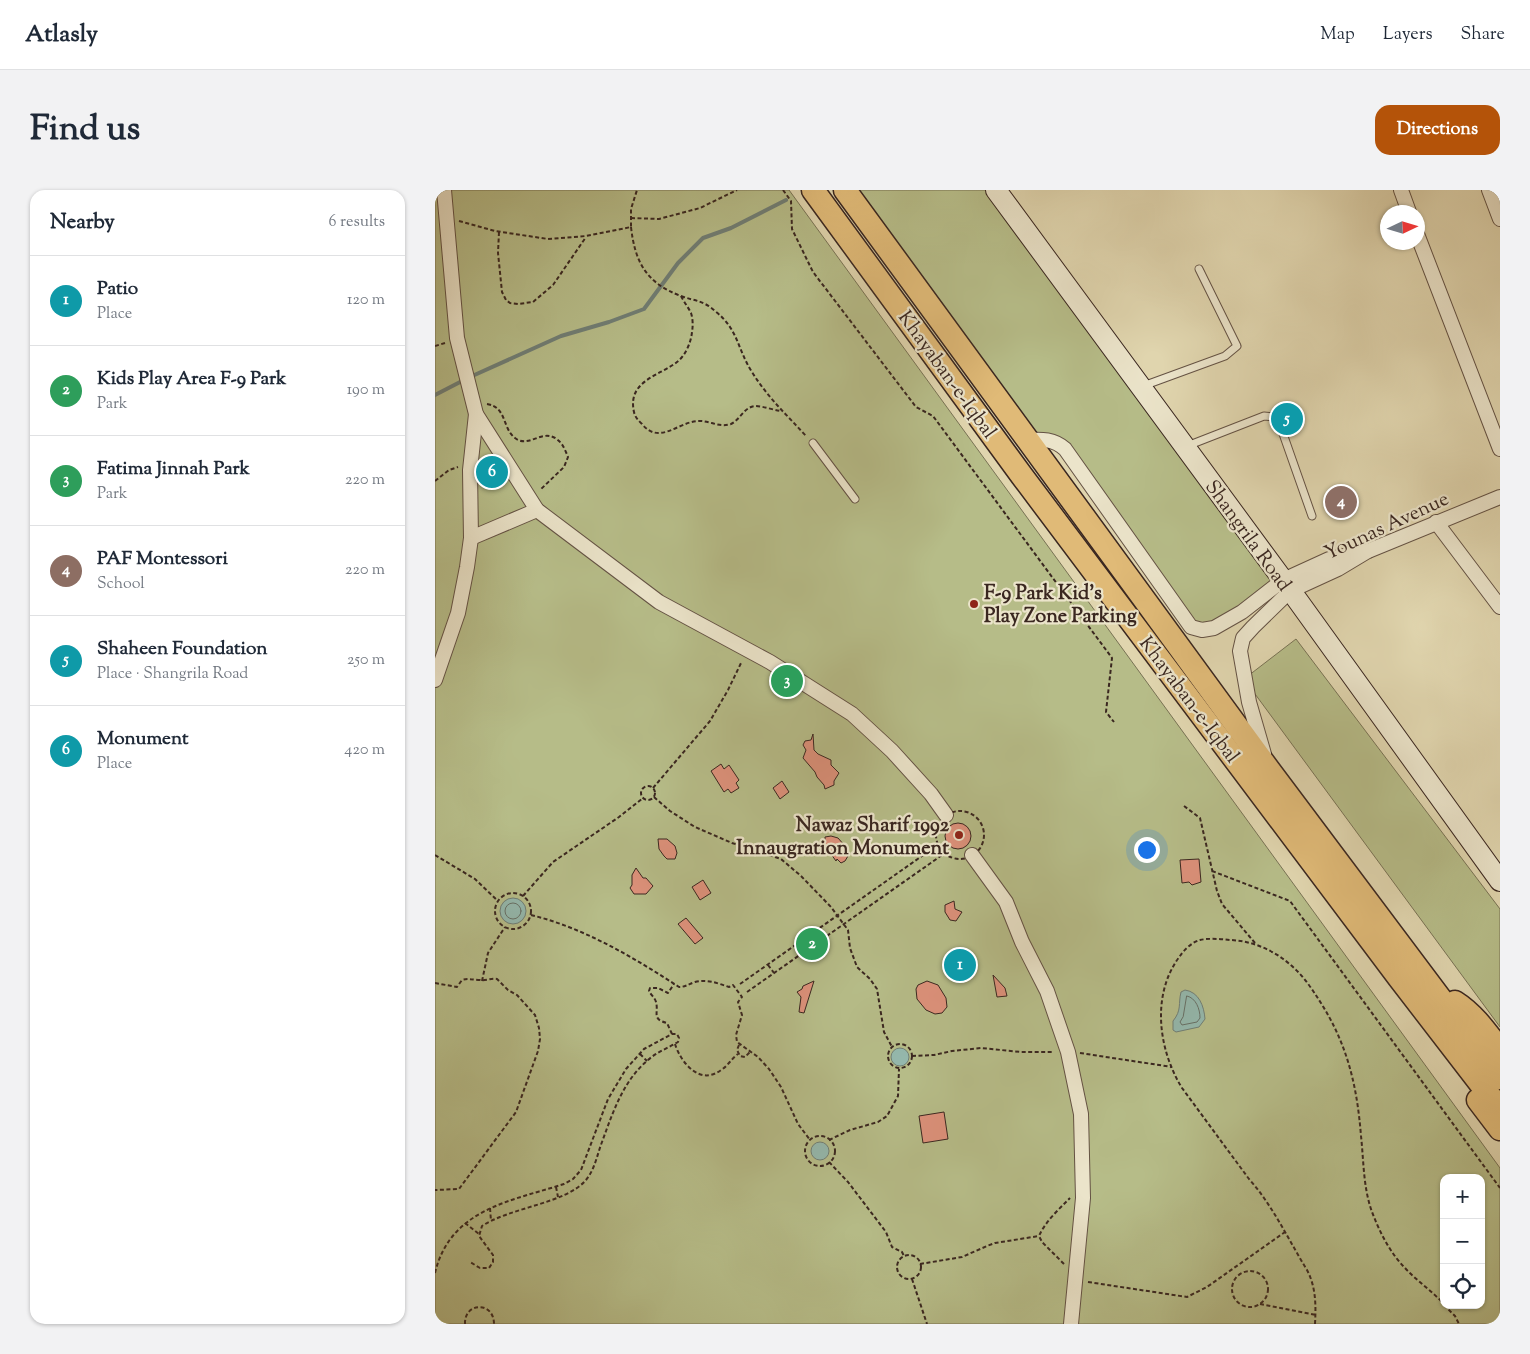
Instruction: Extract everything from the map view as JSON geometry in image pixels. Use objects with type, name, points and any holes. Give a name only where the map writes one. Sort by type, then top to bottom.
[{"type":"main road","name":"Khayaban-e-Iqbal","points":[[813,190],[1022,476],[1428,1000],[1500,1078]]},
{"type":"main road","name":"Khayaban-e-Iqbal","points":[[845,190],[1269,770],[1500,1108]]},
{"type":"main road","points":[[1500,1050],[1465,1008],[1428,1000],[1426,1025],[1500,1129]]},
{"type":"street","points":[[444,190],[457,338],[474,405],[534,506],[659,602],[770,662],[852,714],[892,751],[931,794],[946,815]]},
{"type":"street","name":"Shangrila Road","points":[[996,190],[1286,585],[1500,881]]},
{"type":"street","points":[[1401,190],[1406,205]]},
{"type":"street","points":[[1489,190],[1500,219]]},
{"type":"street","points":[[1423,250],[1500,449]]},
{"type":"street","points":[[435,680],[459,613],[467,567],[471,538],[471,461],[474,405]]},
{"type":"street","points":[[1027,440],[1042,439],[1058,443],[1065,449],[1191,627],[1202,630],[1214,628],[1286,585]]},
{"type":"street","name":"Younas Avenue","points":[[1286,585],[1329,559],[1368,551],[1500,497]]},
{"type":"street","points":[[471,538],[534,506]]},
{"type":"street","points":[[1437,522],[1500,607]]},
{"type":"street","points":[[1269,770],[1249,702],[1240,652],[1243,638],[1286,585]]},
{"type":"street","points":[[972,855],[1005,902],[1022,942],[1047,991],[1068,1052],[1081,1114],[1083,1187],[1071,1324]]},
{"type":"lane","points":[[1141,387],[1225,356],[1237,346],[1199,269]]},
{"type":"lane","points":[[1185,447],[1265,416],[1273,417],[1281,428],[1312,516]]},
{"type":"lane","points":[[813,443],[855,499]]},
{"type":"path","points":[[637,190],[631,209],[631,227],[641,267],[651,279],[681,296],[699,300],[714,309],[726,320],[734,331],[750,370],[781,411],[813,443]]},
{"type":"path","points":[[631,218],[659,219],[700,208],[737,190]]},
{"type":"path","points":[[783,190],[791,201],[792,229],[813,272],[916,408],[933,416],[1112,658],[1106,712],[1114,722]]},
{"type":"path","points":[[446,218],[499,232],[548,240],[586,236],[631,227]]},
{"type":"path","points":[[499,232],[500,285],[505,300],[518,304],[533,302],[553,284],[586,236]]},
{"type":"path","points":[[681,296],[691,314],[693,325],[691,340],[685,353],[678,361],[644,382],[633,396],[632,405],[635,416],[645,429],[652,433],[663,433],[697,421],[706,421],[721,426],[728,425],[734,423],[745,411],[753,406],[781,411]]},
{"type":"path","points":[[474,405],[494,405],[500,411],[514,438],[529,442],[539,436],[546,435],[560,442],[568,456],[567,464],[542,488],[534,506]]},
{"type":"path","points":[[435,481],[449,470],[471,461]]},
{"type":"path","points":[[653,788],[710,721],[724,698],[739,665],[749,650]]},
{"type":"path","points":[[643,798],[641,791],[644,787],[649,786],[653,788]]},
{"type":"path","points":[[643,798],[648,800],[653,797],[655,791],[653,788]]},
{"type":"path","points":[[653,797],[670,811],[695,827],[732,843],[781,859],[801,876],[845,924],[848,930],[850,948],[857,967],[877,988],[881,1006],[882,1025],[892,1047]]},
{"type":"path","points":[[523,896],[553,862],[619,818],[643,798]]},
{"type":"path","points":[[1184,806],[1200,818],[1212,871],[1222,904],[1255,944]]},
{"type":"path","points":[[959,811],[973,814],[978,819],[984,832],[977,851],[972,855],[958,858],[945,853],[939,844],[936,837],[937,828],[941,821],[946,815],[959,811]]},
{"type":"path","points":[[740,984],[939,844]]},
{"type":"path","points":[[747,992],[945,853]]},
{"type":"path","points":[[435,855],[475,879],[498,901]]},
{"type":"path","points":[[1212,871],[1290,901],[1500,1188]]},
{"type":"path","points":[[512,893],[523,896],[530,904],[531,915],[525,925],[514,930],[498,922],[495,912],[498,901],[512,893]]},
{"type":"path","points":[[531,915],[547,919],[613,947],[679,987],[706,981],[729,987],[733,985],[742,997],[739,1002],[742,1015],[736,1039],[739,1045],[750,1051],[765,1064],[775,1077],[787,1098],[798,1124],[810,1140]]},
{"type":"path","points":[[481,980],[488,953],[505,927]]},
{"type":"path","points":[[1315,1324],[1315,1297],[1310,1276],[1258,1189],[1182,1088],[1172,1067],[1163,1036],[1161,1001],[1168,975],[1183,952],[1198,940],[1232,940],[1255,944],[1281,958],[1305,979],[1327,1011],[1337,1030],[1356,1086],[1364,1179],[1373,1216],[1399,1261],[1440,1301]]},
{"type":"path","points":[[768,965],[774,974]]},
{"type":"path","points":[[435,984],[457,987],[462,980],[472,978],[481,980],[497,979],[532,1010],[539,1028],[540,1039],[538,1051],[516,1112],[459,1189],[435,1190]]},
{"type":"path","points":[[672,1034],[667,1023],[659,1020],[656,1016],[656,1001],[649,991],[650,988],[654,987],[668,993],[674,984]]},
{"type":"path","points":[[435,1273],[444,1249],[457,1231],[479,1214],[490,1208],[556,1187],[573,1179],[581,1170],[612,1091],[625,1069],[648,1047],[672,1034],[679,1036],[679,1041],[647,1062],[637,1071],[623,1091],[590,1174],[574,1191],[491,1221],[482,1226],[479,1234]]},
{"type":"path","points":[[675,1044],[688,1068],[703,1075],[719,1072],[738,1054],[739,1045]]},
{"type":"path","points":[[903,1044],[909,1049],[912,1056],[907,1066],[899,1069],[891,1066],[887,1054],[892,1047],[903,1044]]},
{"type":"path","points":[[912,1056],[934,1055],[981,1048],[1021,1052],[1068,1052],[1172,1067]]},
{"type":"path","points":[[738,1054],[743,1057],[750,1051]]},
{"type":"path","points":[[640,1054],[647,1062]]},
{"type":"path","points":[[829,1140],[850,1130],[878,1122],[887,1116],[898,1096],[899,1069]]},
{"type":"path","points":[[819,1136],[829,1140],[834,1151],[829,1162],[818,1166],[809,1162],[805,1148],[810,1140],[819,1136]]},
{"type":"path","points":[[829,1162],[848,1182],[886,1232],[892,1247],[902,1252],[904,1256]]},
{"type":"path","points":[[556,1187],[559,1197]]},
{"type":"path","points":[[1039,1236],[1052,1217],[1083,1187]]},
{"type":"path","points":[[490,1208],[491,1221]]},
{"type":"path","points":[[465,1224],[479,1234],[493,1255],[493,1262],[489,1268],[483,1269],[470,1262]]},
{"type":"path","points":[[1039,1236],[1042,1242],[1076,1277],[1187,1297],[1207,1287],[1285,1232]]},
{"type":"path","points":[[920,1264],[962,1257],[995,1243],[1039,1236]]},
{"type":"path","points":[[908,1255],[916,1258],[920,1264],[920,1272],[915,1278],[904,1279],[898,1273],[896,1269],[898,1261],[904,1256],[908,1255]]},
{"type":"path","points":[[1261,1304],[1267,1295],[1268,1289],[1261,1275],[1250,1271],[1239,1275],[1235,1280],[1233,1292],[1238,1302],[1249,1307],[1261,1304],[1316,1315]]},
{"type":"path","points":[[911,1279],[927,1324]]},
{"type":"path","points":[[465,1324],[466,1315],[469,1311],[478,1307],[488,1309],[494,1324]]},
{"type":"path","points":[[1448,1309],[1455,1316],[1459,1324]]},
{"type":"green space","points":[[435,190],[789,190],[1500,1168],[1500,1324],[435,1324]]},
{"type":"green space","points":[[845,190],[996,190],[1283,580],[1202,630],[1065,449],[1027,440]]},
{"type":"green space","points":[[1296,639],[1500,909],[1500,1027],[1244,679]]},
{"type":"water","points":[[513,898],[522,902],[526,911],[522,920],[513,924],[504,920],[500,911],[504,902]]},
{"type":"water","points":[[1185,990],[1190,991],[1200,1000],[1205,1019],[1199,1027],[1176,1032],[1173,1030],[1173,1021],[1179,1010],[1181,992]]},
{"type":"water","points":[[900,1048],[906,1051],[909,1057],[906,1063],[900,1066],[894,1063],[891,1057],[894,1051]]},
{"type":"water","points":[[820,1142],[826,1145],[829,1151],[826,1157],[820,1160],[814,1157],[811,1151],[814,1145]]},
{"type":"building","points":[[813,734],[814,750],[831,760],[831,765],[839,773],[834,781],[834,785],[825,789],[815,772],[803,758],[806,750],[803,745],[805,741],[811,740]]},
{"type":"building","points":[[721,764],[724,769],[729,765],[739,780],[736,783],[739,788],[731,793],[728,789],[724,792],[711,771]]},
{"type":"building","points":[[782,781],[789,792],[780,799],[773,788]]},
{"type":"building","points":[[958,823],[967,827],[971,836],[967,845],[958,849],[949,845],[945,836],[949,827]]},
{"type":"building","points":[[825,837],[838,838],[845,846],[848,856],[841,863],[837,859],[836,861],[822,845]]},
{"type":"building","points":[[658,839],[667,839],[675,846],[677,853],[675,859],[667,859],[664,856],[659,849]]},
{"type":"building","points":[[1199,859],[1201,882],[1192,885],[1189,882],[1182,883],[1180,860]]},
{"type":"building","points":[[636,868],[643,878],[646,878],[653,886],[646,894],[634,894],[630,888],[632,885],[632,875]]},
{"type":"building","points":[[703,880],[711,893],[700,900],[692,887]]},
{"type":"building","points":[[954,901],[955,909],[962,912],[956,921],[950,920],[945,912],[945,905]]},
{"type":"building","points":[[686,918],[703,938],[695,944],[678,924]]},
{"type":"building","points":[[993,975],[1005,988],[1007,996],[997,997]]},
{"type":"building","points":[[814,981],[804,1013],[799,1012],[801,997],[797,992],[803,986]]},
{"type":"building","points":[[927,981],[938,985],[946,998],[947,1007],[942,1013],[935,1014],[926,1010],[917,999],[916,989],[918,985]]},
{"type":"building","points":[[944,1112],[948,1139],[923,1143],[919,1116]]},
{"type":"waterway","points":[[470,377],[561,336],[609,322],[644,309],[678,263],[703,238],[731,228],[786,200]]},
{"type":"waterway","points":[[435,395],[464,380]]},
{"type":"place","name":"Shaheen Foundation","points":[[1287,419]]},
{"type":"place","name":"Monument","points":[[492,472]]},
{"type":"place","name":"PAF Montessori","points":[[1341,502]]},
{"type":"place","name":"F-9 Park Kid's Play Zone Parking","points":[[974,604]]},
{"type":"place","name":"Fatima Jinnah Park","points":[[787,681]]},
{"type":"place","name":"Nawaz Sharif 1992 Innaugration Monument","points":[[959,835]]},
{"type":"place","name":"Kids Play Area F-9 Park","points":[[812,944]]},
{"type":"place","name":"Patio","points":[[960,965]]}]
